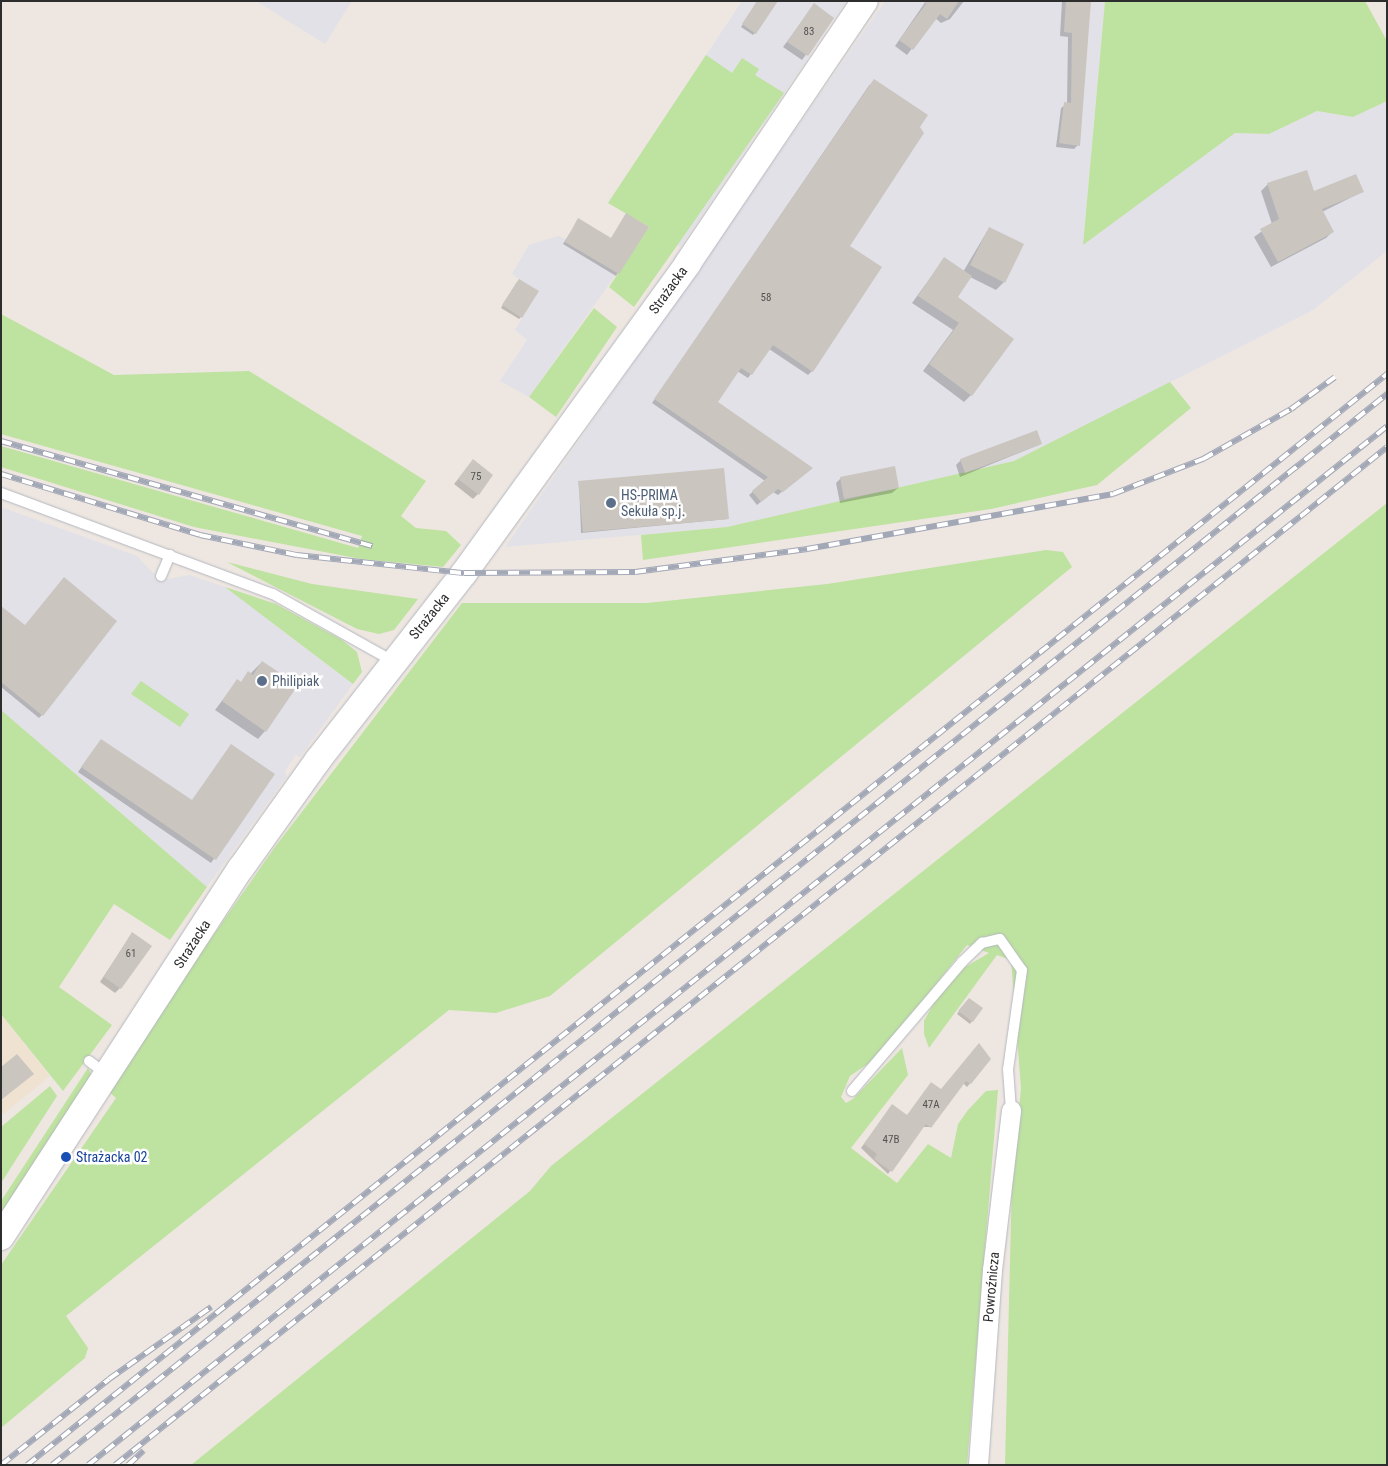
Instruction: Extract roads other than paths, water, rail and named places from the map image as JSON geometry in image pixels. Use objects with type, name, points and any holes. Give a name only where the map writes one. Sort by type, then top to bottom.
[{"type":"main road","name":"Strażacka","points":[[1,1237],[98,1068],[393,661],[464,573],[688,263],[865,1]]},
{"type":"street","name":"Powroźnicza","points":[[978,1465],[994,1250],[1011,1110]]},
{"type":"lane","points":[[1,493],[170,555],[307,610],[393,661]]},
{"type":"lane","points":[[161,576],[170,555]]},
{"type":"lane","points":[[852,1091],[956,968],[982,943],[1000,939],[1022,970],[1008,1069],[1011,1110]]},
{"type":"railway","points":[[27,1465],[1387,374]]},
{"type":"railway","points":[[1,474],[200,535],[297,555],[464,573],[635,572],[807,549],[1113,494],[1203,459],[1291,409],[1335,377]]},
{"type":"railway","points":[[52,1465],[1387,394]]},
{"type":"railway","points":[[88,1465],[1387,426]]},
{"type":"railway","points":[[1,441],[372,546]]},
{"type":"railway","points":[[115,1465],[1387,447]]},
{"type":"railway","points":[[1,1465],[109,1379],[211,1307]]},
{"type":"railway","points":[[128,1465],[143,1451]]},
{"type":"place","name":"HS-PRIMA Sekuła sp.j.","points":[[611,503]]},
{"type":"place","name":"Philipiak","points":[[262,681]]},
{"type":"place","name":"Strażacka 02","points":[[66,1157]]}]
